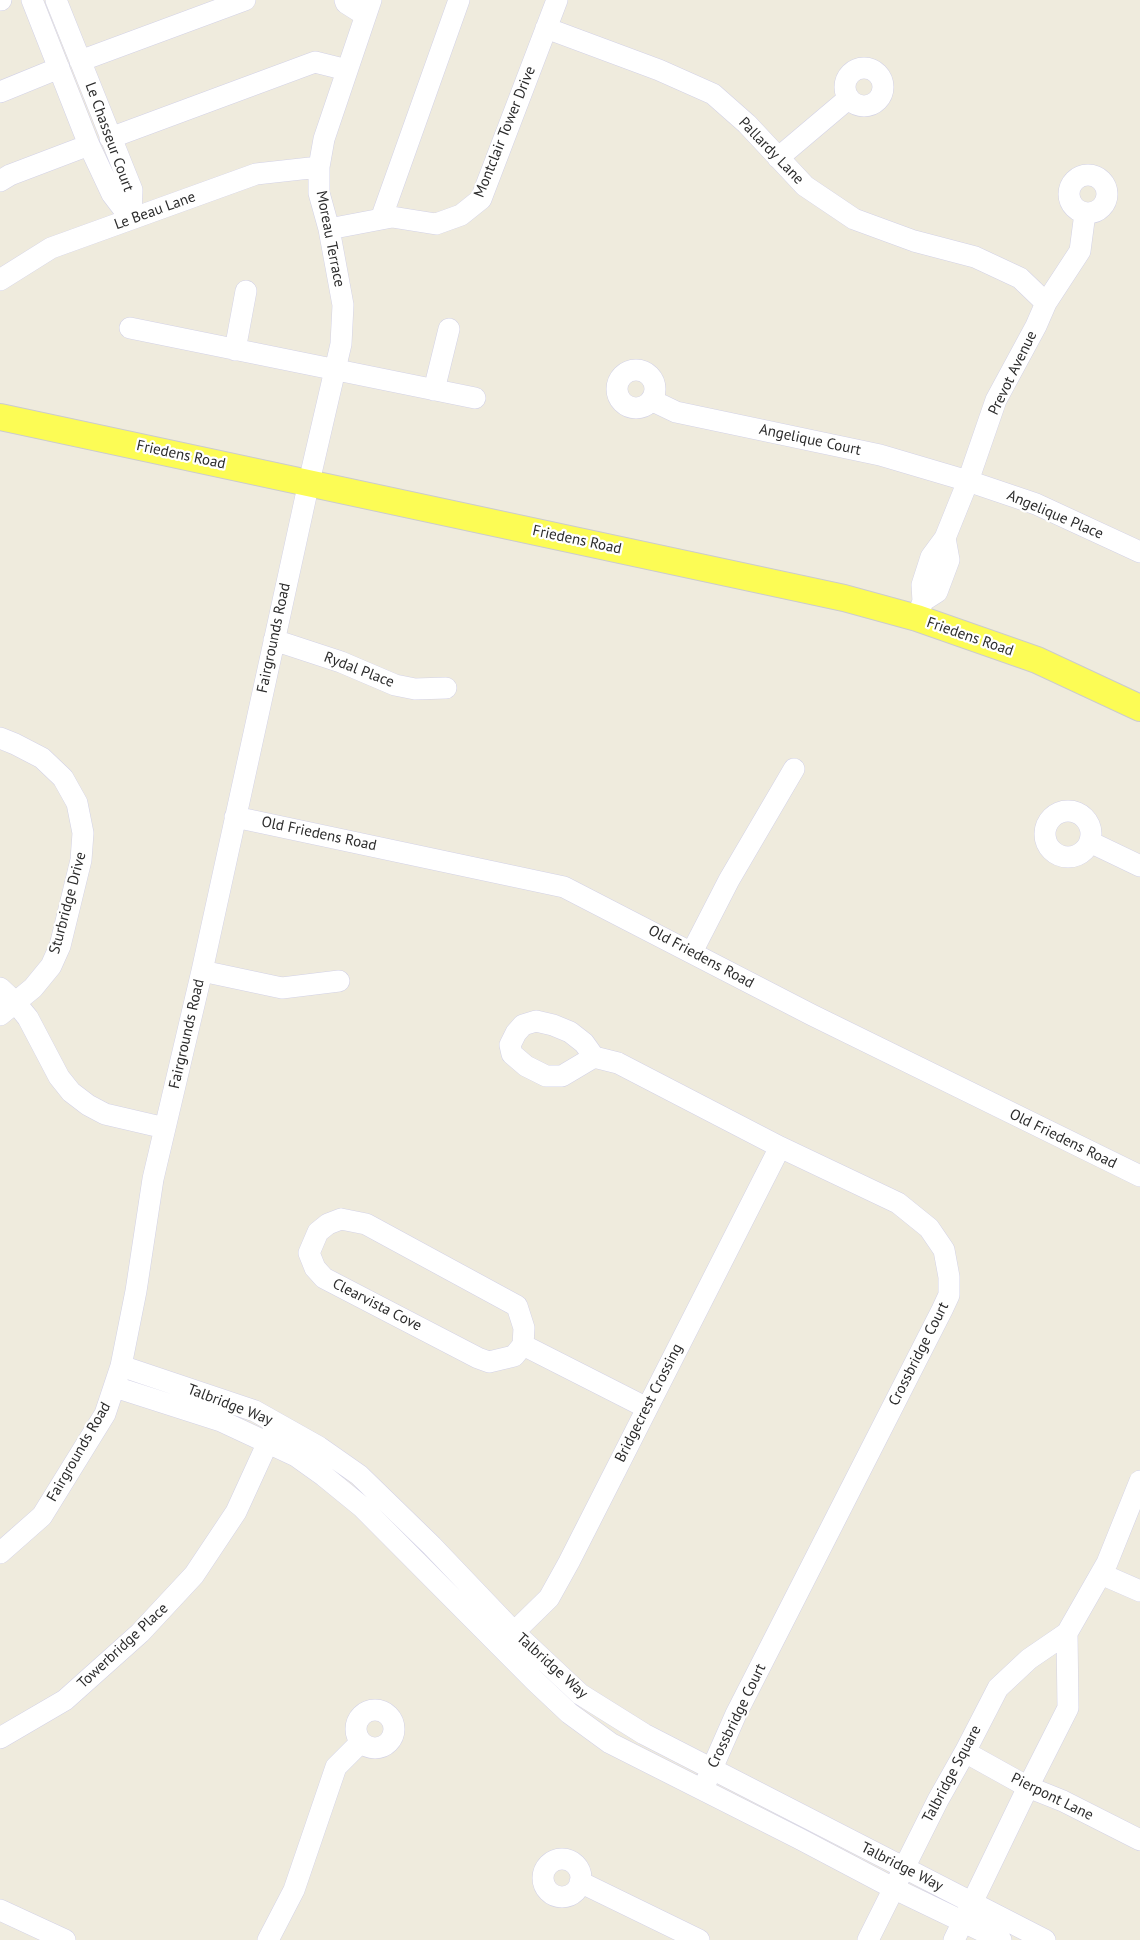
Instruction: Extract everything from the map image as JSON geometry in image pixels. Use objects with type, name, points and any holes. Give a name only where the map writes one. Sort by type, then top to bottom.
[{"type":"main road","name":"Friedens Road","points":[[0,417],[844,598],[920,610],[1037,660],[1140,708]]},
{"type":"street","name":"Le Chasseur Court","points":[[32,0],[89,145],[112,194],[131,219]]},
{"type":"street","name":"Le Chasseur Court","points":[[56,0],[132,190],[131,219]]},
{"type":"street","points":[[80,61],[245,0]]},
{"type":"street","points":[[345,0],[346,3],[368,7]]},
{"type":"street","points":[[381,219],[460,0]]},
{"type":"street","name":"Montclair Tower Drive","points":[[329,229],[392,217],[436,224],[461,215],[481,199],[557,0]]},
{"type":"street","name":"Moreau Terrace","points":[[309,482],[341,344],[343,305],[329,229],[319,193],[319,167],[324,139],[368,7]]},
{"type":"street","name":"Pallardy Lane","points":[[546,28],[659,70],[713,94],[747,124],[805,186],[854,219],[914,241],[976,257],[1020,278],[1046,303]]},
{"type":"street","points":[[110,138],[315,62],[347,70]]},
{"type":"street","points":[[0,92],[59,68]]},
{"type":"street","points":[[778,158],[849,98]]},
{"type":"street","points":[[0,181],[10,175],[89,145]]},
{"type":"street","name":"Le Beau Lane","points":[[0,280],[51,248],[256,174],[319,167]]},
{"type":"street","name":"Prevot Avenue","points":[[920,610],[937,592],[949,560],[946,538],[996,400],[1036,326],[1046,303],[1080,251],[1085,213]]},
{"type":"street","points":[[235,350],[246,291]]},
{"type":"street","points":[[130,328],[475,398]]},
{"type":"street","points":[[434,390],[449,329]]},
{"type":"street","name":"Angelique Court","points":[[651,400],[676,412],[880,455],[968,481]]},
{"type":"street","name":"Angelique Place","points":[[968,481],[1036,504],[1140,552]]},
{"type":"street","name":"Fairgrounds Road","points":[[0,1553],[42,1516],[105,1414],[115,1387],[136,1291],[154,1179],[202,971],[309,482]]},
{"type":"street","name":"Rydal Place","points":[[274,640],[341,662],[395,685],[415,689],[446,688]]},
{"type":"street","name":"Sturbridge Drive","points":[[0,738],[42,758],[63,778],[77,803],[83,833],[81,860],[60,946],[51,966],[33,988],[5,1002],[28,1018],[59,1077],[70,1092],[88,1106],[105,1114],[166,1128]]},
{"type":"street","points":[[692,952],[729,880],[794,769]]},
{"type":"street","name":"Old Friedens Road","points":[[235,817],[564,887],[812,1015],[1140,1176]]},
{"type":"street","points":[[1090,842],[1140,866]]},
{"type":"street","points":[[202,971],[282,988],[339,981]]},
{"type":"street","name":"Crossbridge Court","points":[[594,1057],[618,1063],[780,1147],[898,1203],[929,1228],[944,1250],[949,1277],[949,1295],[736,1714],[703,1790]]},
{"type":"street","name":"Bridgecrest Crossing","points":[[508,1640],[549,1598],[570,1562],[780,1147]]},
{"type":"street","name":"Clearvista Cove","points":[[341,1219],[366,1224],[517,1306],[524,1328],[523,1345],[514,1356],[490,1362],[484,1360],[324,1278],[315,1268],[309,1252],[318,1232],[328,1224],[341,1219]]},
{"type":"street","points":[[523,1345],[647,1408]]},
{"type":"street","name":"Talbridge Way","points":[[121,1366],[255,1411],[278,1422],[319,1447],[359,1475],[432,1546],[569,1713],[610,1743],[800,1838],[893,1888],[1001,1940]]},
{"type":"street","name":"Talbridge Way","points":[[115,1387],[221,1420],[296,1456],[362,1507],[508,1640],[580,1694],[644,1734],[904,1868],[963,1921],[1044,1940]]},
{"type":"street","name":"Towerbridge Place","points":[[0,1738],[65,1700],[140,1633],[194,1575],[236,1512],[267,1442],[278,1422]]},
{"type":"street","name":"Talbridge Square","points":[[868,1940],[938,1800],[998,1688],[1028,1658],[1068,1633],[1101,1574],[1140,1481]]},
{"type":"street","points":[[1101,1574],[1140,1591]]},
{"type":"street","name":"Talbridge Square","points":[[963,1921],[1068,1708],[1068,1633]]},
{"type":"street","points":[[268,1940],[294,1890],[336,1767],[362,1742]]},
{"type":"street","name":"Pierpont Lane","points":[[965,1752],[1028,1786],[1063,1801],[1140,1840]]},
{"type":"street","points":[[580,1882],[698,1940]]},
{"type":"street","points":[[0,1910],[65,1940]]}]
